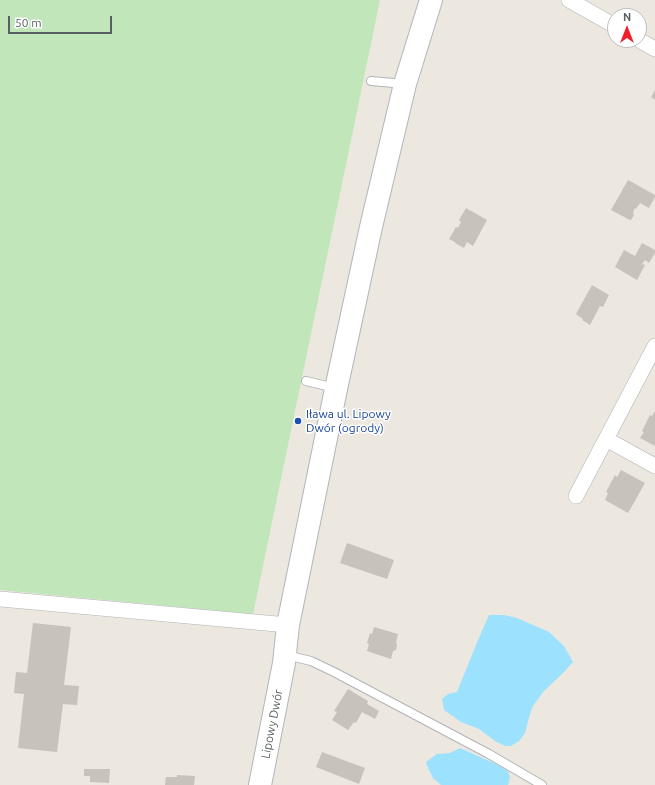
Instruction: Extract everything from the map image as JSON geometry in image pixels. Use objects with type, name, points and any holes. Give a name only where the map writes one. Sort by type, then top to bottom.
[{"type":"street","name":"Lipowy Dwór","points":[[260,785],[284,659],[288,625],[336,388],[371,227],[405,84],[431,0]]},
{"type":"street","points":[[569,0],[607,21]]},
{"type":"street","points":[[576,496],[655,346]]},
{"type":"street","points":[[606,439],[655,466]]},
{"type":"street","points":[[0,599],[288,625]]},
{"type":"lane","points":[[371,81],[405,84]]},
{"type":"lane","points":[[306,381],[336,388]]},
{"type":"lane","points":[[284,659],[311,661],[334,672],[489,754],[542,785]]},
{"type":"green space","points":[[0,0],[380,0],[253,614],[0,590]]},
{"type":"water","points":[[489,615],[504,615],[517,618],[549,632],[564,646],[573,662],[543,692],[533,706],[525,733],[519,741],[511,746],[505,746],[495,741],[479,729],[461,722],[444,710],[442,699],[448,694],[457,692]]},
{"type":"water","points":[[460,748],[508,771],[510,777],[508,785],[441,785],[433,778],[426,762],[437,754],[450,753]]},
{"type":"building","points":[[655,90],[655,100],[651,97]]},
{"type":"building","points":[[628,180],[655,195],[649,208],[640,203],[636,209],[635,208],[633,212],[634,215],[631,220],[611,210]]},
{"type":"building","points":[[466,208],[487,220],[473,246],[467,242],[464,248],[449,239],[456,227],[458,228],[461,222],[459,220]]},
{"type":"building","points":[[642,243],[655,250],[655,253],[649,263],[645,260],[642,264],[645,265],[637,280],[615,267],[624,250],[635,256]]},
{"type":"building","points":[[592,285],[609,295],[603,307],[600,306],[590,325],[576,314]]},
{"type":"building","points":[[655,411],[655,446],[640,438],[644,432],[642,431],[650,415],[652,416]]},
{"type":"building","points":[[621,470],[645,483],[628,513],[605,500],[608,493],[606,492],[615,475],[617,477]]},
{"type":"building","points":[[347,543],[394,560],[387,579],[340,563]]},
{"type":"building","points":[[33,623],[71,627],[64,685],[79,686],[77,705],[63,704],[57,752],[18,748],[24,694],[14,693],[16,672],[27,673]]},
{"type":"building","points":[[374,627],[398,634],[396,650],[393,651],[391,659],[367,651],[369,644],[367,643],[370,633],[372,634]]},
{"type":"building","points":[[348,689],[368,701],[367,704],[379,711],[375,719],[362,712],[356,723],[354,722],[348,730],[332,720],[337,712],[334,711]]},
{"type":"building","points":[[322,752],[365,768],[359,784],[316,767]]},
{"type":"building","points":[[84,769],[110,769],[109,783],[90,782],[90,776],[84,776]]},
{"type":"building","points":[[177,775],[195,776],[194,785],[165,785],[166,777],[177,777]]},
{"type":"place","name":"Iława ul. Lipowy Dwór (ogrody)","points":[[298,421]]}]
